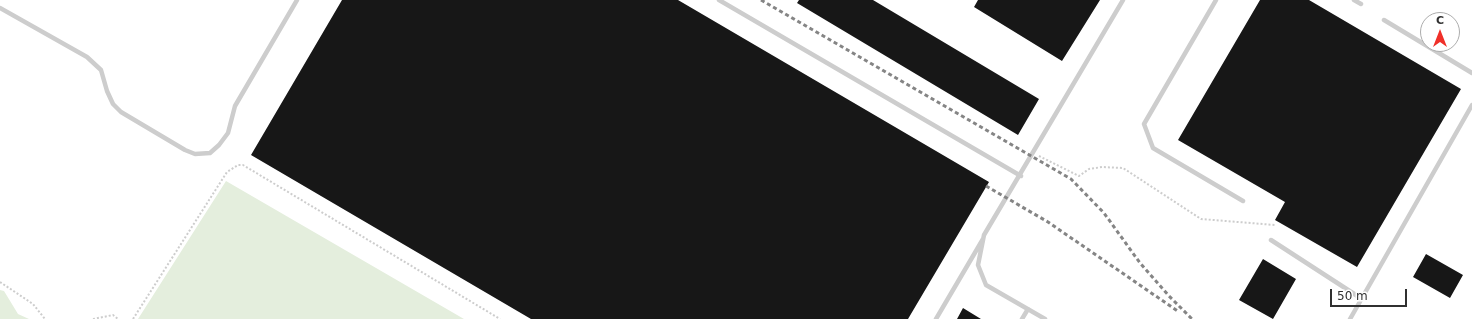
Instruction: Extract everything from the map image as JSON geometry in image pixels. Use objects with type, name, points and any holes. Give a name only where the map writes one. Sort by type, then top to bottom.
[{"type":"lane","points":[[0,8],[87,57],[101,70],[107,91],[113,104],[121,112],[184,150],[195,154],[210,153],[219,145],[228,133],[235,106],[297,0]]},
{"type":"lane","points":[[719,0],[1021,176]]},
{"type":"lane","points":[[936,319],[1123,0]]},
{"type":"lane","points":[[1216,0],[1144,124],[1153,148],[1243,201]]},
{"type":"lane","points":[[1354,0],[1361,4]]},
{"type":"lane","points":[[1384,20],[1472,73]]},
{"type":"lane","points":[[1350,319],[1472,106]]},
{"type":"lane","points":[[984,235],[978,265],[986,285],[1045,319]]},
{"type":"lane","points":[[1271,240],[1362,299]]},
{"type":"lane","points":[[1022,319],[1028,309]]},
{"type":"path","points":[[1034,153],[1079,176],[1089,169],[1102,167],[1123,168],[1201,219],[1275,225]]},
{"type":"path","points":[[133,319],[227,172],[238,165],[243,165],[500,319]]},
{"type":"path","points":[[0,282],[33,304],[45,319]]},
{"type":"path","points":[[93,319],[113,315],[118,319]]},
{"type":"green space","points":[[226,181],[464,319],[138,319]]},
{"type":"green space","points":[[0,290],[4,291],[18,314],[29,319],[0,319]]},
{"type":"building","points":[[342,0],[678,0],[989,182],[908,319],[531,319],[251,155]]},
{"type":"building","points":[[799,0],[873,0],[1039,99],[1018,135],[797,3]]},
{"type":"building","points":[[978,0],[1100,0],[1062,61],[974,7]]},
{"type":"building","points":[[1260,0],[1309,0],[1461,89],[1357,267],[1275,220],[1285,202],[1178,140]]},
{"type":"building","points":[[1426,254],[1463,275],[1450,298],[1413,277]]},
{"type":"building","points":[[1263,259],[1296,279],[1273,319],[1239,300]]},
{"type":"building","points":[[963,308],[981,319],[957,319]]},
{"type":"railway","points":[[761,0],[1071,179],[1104,213],[1140,263],[1169,296],[1192,319]]},
{"type":"railway","points":[[986,186],[1048,222],[1179,312]]}]
